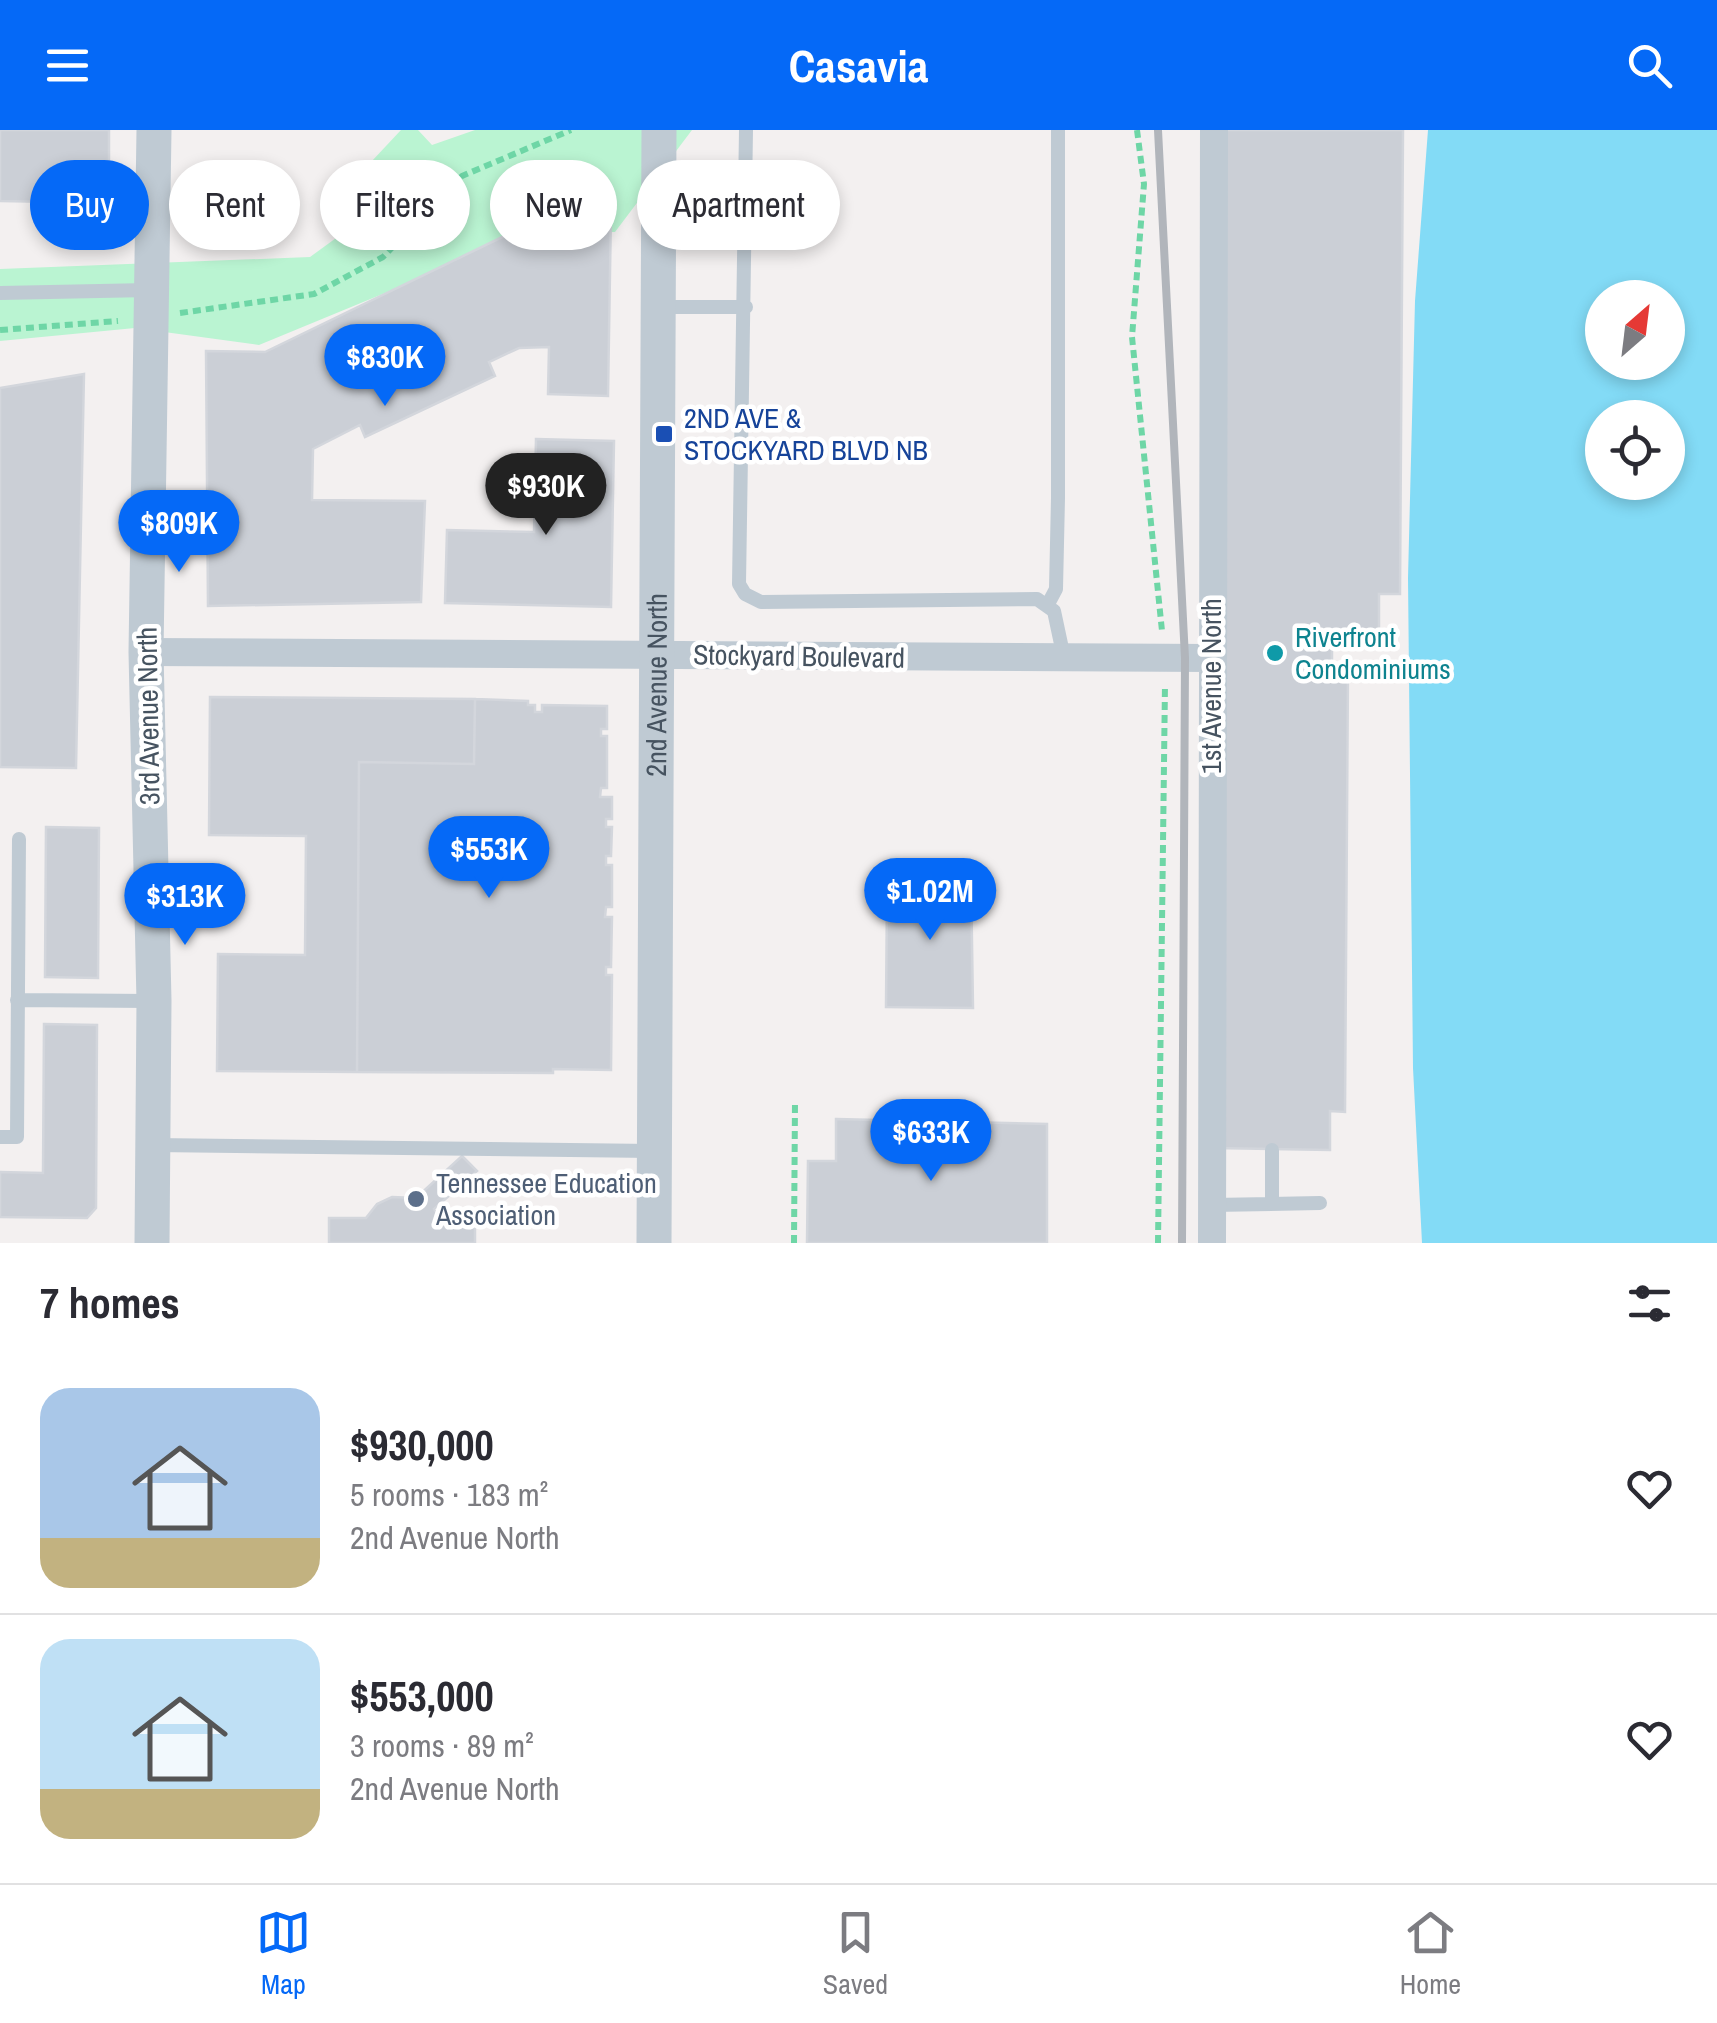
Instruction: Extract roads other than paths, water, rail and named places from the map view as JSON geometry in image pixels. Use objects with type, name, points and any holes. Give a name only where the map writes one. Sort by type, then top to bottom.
[{"type":"street","name":"3rd Avenue North","points":[[152,1243],[154,1001],[146,652],[154,130]]},
{"type":"street","name":"2nd Avenue North","points":[[654,1243],[659,130]]},
{"type":"street","name":"1st Avenue North","points":[[1212,1243],[1214,130]]},
{"type":"street","name":"Stockyard Boulevard","points":[[146,652],[1211,658]]},
{"type":"lane","points":[[746,130],[740,584],[745,594],[761,602],[1037,599],[1054,611],[1064,658]]},
{"type":"lane","points":[[1048,606],[1056,589],[1058,130]]},
{"type":"lane","points":[[0,293],[152,304]]},
{"type":"lane","points":[[658,307],[746,308]]},
{"type":"lane","points":[[0,1137],[17,1137],[19,839]]},
{"type":"lane","points":[[17,1000],[154,1001]]},
{"type":"lane","points":[[154,1146],[654,1151]]},
{"type":"lane","points":[[1272,1150],[1272,1204]]},
{"type":"lane","points":[[1212,1205],[1320,1203]]},
{"type":"water","points":[[1428,130],[1717,130],[1717,1243],[1422,1243],[1413,1068],[1408,578],[1415,301]]},
{"type":"railway","points":[[1158,130],[1185,658],[1182,1243]]},
{"type":"place","name":"2ND AVE & STOCKYARD BLVD NB","points":[[664,434]]},
{"type":"place","name":"Riverfront Condominiums","points":[[1275,653]]},
{"type":"place","name":"Tennessee Education Association","points":[[416,1199]]}]
